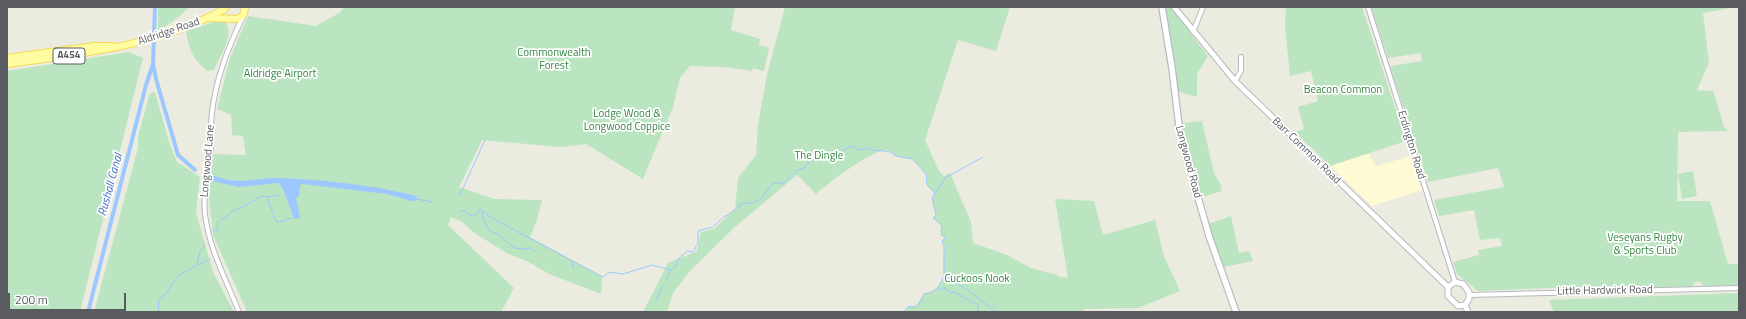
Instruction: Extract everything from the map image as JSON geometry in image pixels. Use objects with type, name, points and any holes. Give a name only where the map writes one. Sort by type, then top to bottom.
[{"type":"main road","points":[[225,8],[226,15],[231,19],[238,19],[243,16],[245,7]]},
{"type":"main road","name":"Longwood Road","points":[[1162,7],[1180,134],[1209,236],[1236,312]]},
{"type":"main road","name":"Aldridge Road","points":[[7,64],[93,53],[130,45],[151,39],[207,18],[225,8]]},
{"type":"main road","name":"Aldridge Road","points":[[207,18],[231,19]]},
{"type":"main road","name":"Aldridge Road","points":[[7,58],[94,46],[130,45]]},
{"type":"street","name":"Barr Common Road","points":[[1174,7],[1193,32],[1235,81],[1448,287]]},
{"type":"street","points":[[1193,32],[1203,7]]},
{"type":"street","name":"Erdington Road","points":[[1368,7],[1456,282]]},
{"type":"street","name":"Longwood Lane","points":[[239,312],[216,256],[207,228],[204,204],[213,132],[212,114],[218,78],[243,16]]},
{"type":"street","points":[[231,19],[236,31]]},
{"type":"street","points":[[1235,81],[1241,71],[1241,58]]},
{"type":"street","points":[[1465,305],[1458,306],[1450,299],[1447,292],[1448,287],[1456,282],[1463,284],[1467,288],[1470,295],[1465,305],[1468,312]]},
{"type":"street","name":"Little Hardwick Road","points":[[1470,295],[1739,288]]},
{"type":"shaded area","points":[[1368,153],[1376,166],[1411,156],[1422,190],[1372,206],[1330,166]]},
{"type":"green space","points":[[158,7],[190,7],[158,31]]},
{"type":"green space","points":[[344,7],[735,7],[731,30],[760,39],[759,45],[769,48],[764,71],[753,68],[752,71],[723,67],[690,66],[680,78],[673,107],[643,179],[586,144],[560,147],[482,140],[459,187],[494,199],[542,200],[537,220],[530,237],[602,276],[601,294],[549,274],[527,261],[508,254],[473,232],[461,221],[451,217],[448,225],[514,288],[501,312],[247,312],[213,235],[208,189],[214,154],[246,155],[243,136],[232,135],[231,115],[217,109],[230,58],[248,16],[316,26],[339,13]]},
{"type":"green space","points":[[785,7],[1010,7],[996,51],[958,40],[925,140],[939,171],[944,176],[950,173],[971,222],[973,243],[1007,255],[1031,268],[1068,278],[1055,199],[1094,201],[1103,235],[1155,220],[1164,256],[1180,291],[1138,308],[1084,309],[1083,312],[903,312],[909,306],[914,307],[917,305],[924,294],[937,288],[943,279],[944,250],[942,241],[945,238],[941,234],[942,226],[933,218],[936,215],[932,198],[935,193],[927,185],[926,174],[912,159],[896,156],[890,151],[885,150],[860,161],[816,194],[797,175],[735,227],[690,271],[673,293],[667,312],[643,312],[668,263],[697,251],[701,232],[714,229],[735,209],[738,178],[756,155],[758,125],[767,74]]},
{"type":"green space","points":[[1164,7],[1171,7],[1208,56],[1197,74],[1197,97],[1177,91],[1176,67],[1174,65]]},
{"type":"green space","name":"Beacon Common","points":[[1286,7],[1362,7],[1406,141],[1330,166],[1295,132],[1304,129],[1298,107],[1318,101],[1311,71],[1290,76],[1285,27]]},
{"type":"green space","name":"Veseyans Rugby & Sports Club","points":[[1371,7],[1737,7],[1703,13],[1709,63],[1697,90],[1713,90],[1724,127],[1728,131],[1678,132],[1677,201],[1710,201],[1728,264],[1739,264],[1739,286],[1704,286],[1700,282],[1695,282],[1692,287],[1574,287],[1478,291],[1457,274],[1453,262],[1479,255],[1478,250],[1502,246],[1500,238],[1480,240],[1474,210],[1439,216],[1434,200],[1504,187],[1498,168],[1428,182],[1390,66],[1422,61],[1421,53],[1388,58]]},
{"type":"green space","points":[[217,21],[225,21],[228,27],[228,39],[214,70],[207,71],[192,54],[186,31]]},
{"type":"green space","points":[[129,52],[143,58],[80,312],[7,312],[7,71]]},
{"type":"green space","points":[[155,92],[169,142],[177,162],[200,177],[196,212],[213,272],[234,312],[94,312],[138,148],[138,136],[150,93]]},
{"type":"green space","points":[[1202,121],[1214,173],[1220,183],[1222,191],[1200,198],[1184,138],[1183,123]]},
{"type":"green space","points":[[1693,171],[1697,196],[1682,199],[1678,174]]},
{"type":"green space","points":[[1231,216],[1239,253],[1249,251],[1253,261],[1224,267],[1208,224]]},
{"type":"green space","points":[[1739,293],[1739,312],[1554,312],[1549,300]]},
{"type":"water","points":[[215,176],[240,181],[272,178],[315,180],[366,186],[417,196],[416,201],[411,201],[387,194],[302,184],[300,185],[299,196],[296,198],[300,218],[294,219],[283,189],[279,183],[239,187],[212,181],[212,177]]},
{"type":"waterway","points":[[155,7],[153,64],[156,79],[178,155],[195,170]]},
{"type":"waterway","name":"Rushall Canal","points":[[88,312],[146,85],[153,64]]},
{"type":"waterway","points":[[460,195],[485,140]]},
{"type":"waterway","points":[[666,280],[671,270],[676,266],[677,260],[687,251],[693,252],[698,243],[698,231],[713,227],[725,216],[740,206],[740,204],[756,202],[762,198],[773,183],[784,183],[797,170],[804,168],[811,160],[824,159],[852,146],[858,150],[868,148],[875,151],[886,151],[893,153],[896,156],[913,159],[926,174],[927,185],[935,193],[932,198],[936,215],[933,218],[942,226],[941,234],[945,238],[942,241],[944,245],[944,276],[938,288],[940,290],[944,288],[951,293],[954,292],[978,305],[978,312]]},
{"type":"waterway","points":[[936,193],[945,178],[983,157]]},
{"type":"waterway","points":[[221,220],[232,211],[243,207],[261,196],[267,197],[279,195]]},
{"type":"waterway","points":[[267,197],[276,221],[279,222],[292,218]]},
{"type":"waterway","points":[[416,199],[432,202]]},
{"type":"waterway","points":[[460,212],[463,210],[472,216],[475,216],[480,209],[490,217],[567,258],[571,261],[574,269]]},
{"type":"waterway","points":[[482,211],[483,218],[490,231],[498,234],[514,248],[531,248],[535,252]]},
{"type":"waterway","points":[[213,231],[217,230],[218,221]]},
{"type":"waterway","points":[[158,312],[159,299],[166,293],[179,275],[197,265],[200,252],[205,245]]},
{"type":"waterway","points":[[198,265],[210,259]]},
{"type":"waterway","points":[[572,261],[603,277],[610,272],[623,274],[652,265],[671,270]]},
{"type":"waterway","points":[[945,276],[969,291],[996,312]]},
{"type":"waterway","points":[[656,300],[663,285]]},
{"type":"waterway","points":[[903,312],[909,306],[914,307],[918,305],[924,294],[930,293],[937,288]]},
{"type":"park label","name":"Commonwealth Forest","points":[[554,59]]},
{"type":"park label","name":"Aldridge Airport","points":[[280,74]]},
{"type":"park label","name":"Lodge Wood & Longwood Coppice","points":[[627,120]]},
{"type":"park label","name":"The Dingle","points":[[819,156]]},
{"type":"park label","name":"Cuckoos Nook","points":[[977,279]]}]
